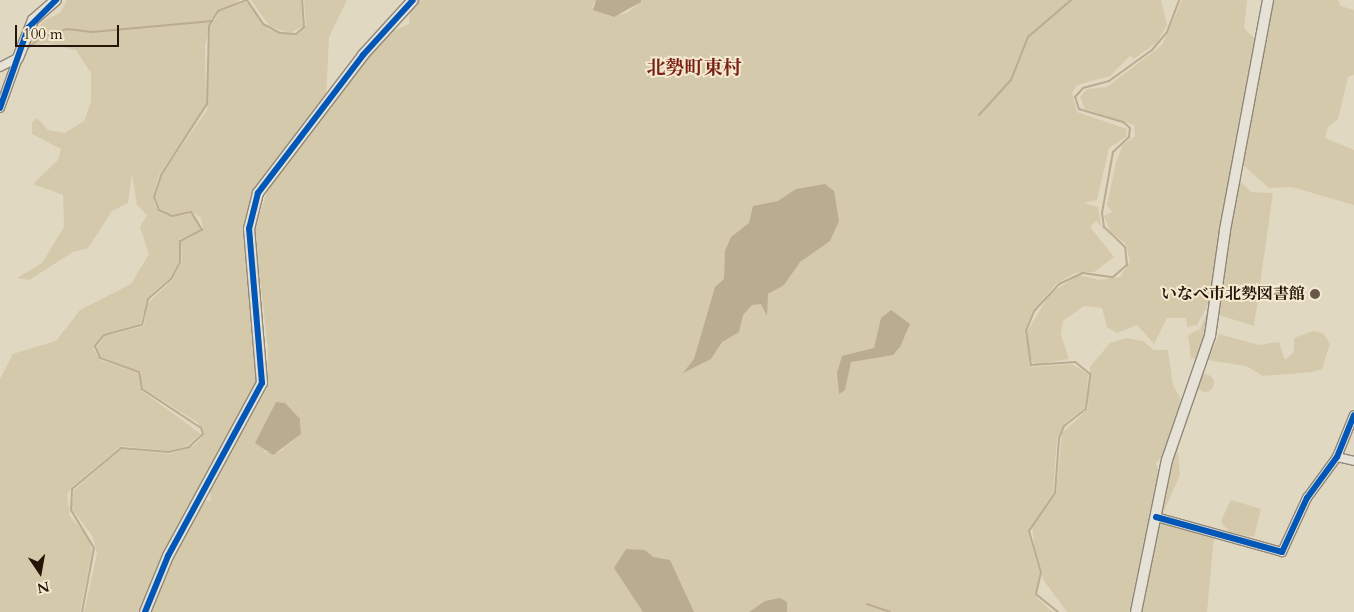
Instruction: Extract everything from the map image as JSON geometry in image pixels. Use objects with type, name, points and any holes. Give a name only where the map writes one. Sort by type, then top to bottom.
[{"type":"street","points":[[0,108],[28,28],[56,0]]},
{"type":"street","points":[[145,612],[168,556],[262,383],[249,229],[258,193],[363,54],[413,0]]},
{"type":"street","points":[[1136,612],[1167,460],[1210,336],[1225,230],[1268,0]]},
{"type":"street","points":[[0,66],[18,58]]},
{"type":"street","points":[[1156,517],[1282,552],[1307,498],[1337,457],[1354,415]]},
{"type":"street","points":[[1337,457],[1354,461]]},
{"type":"shaded area","points":[[67,0],[240,0],[212,18],[205,46],[206,105],[159,175],[153,196],[155,206],[164,214],[173,217],[192,214],[199,221],[200,231],[179,239],[179,261],[170,278],[147,298],[140,325],[103,334],[93,349],[100,360],[138,373],[141,390],[201,434],[188,445],[171,451],[121,446],[71,488],[67,495],[70,516],[89,538],[92,551],[80,612],[0,612],[0,379],[13,354],[56,341],[80,310],[131,284],[149,254],[140,227],[147,215],[137,205],[132,174],[128,203],[112,211],[88,248],[73,252],[29,280],[17,278],[42,263],[64,227],[63,195],[33,184],[58,160],[61,149],[32,134],[32,122],[37,118],[48,130],[65,133],[84,121],[91,102],[91,73],[76,50],[46,43],[28,47],[43,21],[60,13]]},
{"type":"shaded area","points":[[251,0],[301,0],[303,26],[290,33],[270,27]]},
{"type":"shaded area","points":[[304,0],[347,0],[329,37],[326,98],[307,125],[299,128],[249,210],[261,375],[152,581],[142,612],[84,612],[97,554],[93,537],[71,508],[74,490],[121,449],[170,454],[194,446],[204,434],[198,423],[143,388],[139,371],[100,357],[96,348],[105,336],[144,326],[147,304],[172,280],[182,261],[181,242],[203,230],[201,218],[192,212],[173,215],[160,209],[155,196],[162,174],[207,110],[210,27],[220,12],[247,1],[269,30],[298,34],[306,25]]},
{"type":"shaded area","points":[[419,0],[596,0],[592,7],[609,16],[627,13],[642,0],[1161,0],[1167,25],[1157,42],[1134,59],[1130,56],[1110,76],[1077,85],[1072,93],[1077,112],[1127,129],[1126,137],[1109,148],[1097,200],[1084,203],[1098,207],[1101,225],[1114,239],[1096,221],[1090,227],[1114,257],[1094,272],[1075,273],[1056,284],[1033,310],[1025,332],[1031,367],[1072,364],[1088,374],[1086,407],[1065,423],[1057,439],[1053,493],[1028,532],[1040,575],[1035,596],[1053,612],[149,612],[160,579],[204,501],[211,501],[210,490],[267,388],[268,348],[254,230],[270,183],[364,60],[388,33],[409,24],[410,10]],"holes":[[[285,403],[301,422],[301,434],[279,452],[264,452]]]},
{"type":"shaded area","points":[[596,0],[641,0],[641,2],[614,17],[593,10]]},
{"type":"shaded area","points":[[1182,0],[1247,0],[1244,28],[1255,39],[1212,297],[1197,325],[1187,327],[1186,318],[1167,318],[1154,344],[1137,325],[1117,333],[1107,327],[1102,308],[1084,306],[1063,321],[1061,335],[1069,359],[1034,365],[1028,352],[1027,332],[1050,293],[1079,275],[1099,280],[1120,277],[1130,262],[1126,244],[1110,231],[1104,216],[1112,212],[1107,205],[1116,162],[1123,145],[1135,136],[1134,125],[1085,109],[1080,97],[1087,89],[1107,87],[1162,45]]},
{"type":"shaded area","points":[[1272,0],[1338,0],[1341,6],[1354,10],[1354,75],[1348,77],[1338,119],[1328,127],[1325,138],[1354,150],[1354,205],[1292,187],[1269,188],[1242,164]]},
{"type":"shaded area","points":[[1238,179],[1251,192],[1273,193],[1254,326],[1219,315]]},
{"type":"shaded area","points":[[825,184],[834,191],[839,221],[830,241],[800,262],[784,285],[768,294],[767,316],[761,304],[752,305],[743,315],[739,332],[722,342],[711,359],[683,373],[694,359],[715,287],[724,279],[725,251],[731,237],[749,223],[753,206],[778,201],[796,189]]},
{"type":"shaded area","points":[[1211,304],[1209,327],[1197,358],[1191,359],[1188,335],[1200,329]]},
{"type":"shaded area","points":[[891,310],[910,324],[900,347],[893,355],[851,362],[845,390],[839,394],[837,373],[842,356],[874,348],[881,318]]},
{"type":"shaded area","points":[[1313,331],[1323,333],[1330,344],[1322,369],[1312,372],[1263,376],[1246,366],[1208,360],[1219,334],[1259,345],[1279,342],[1285,360],[1294,352],[1294,338]]},
{"type":"shaded area","points":[[1126,338],[1143,341],[1154,350],[1168,350],[1173,386],[1181,399],[1164,454],[1156,463],[1159,474],[1132,612],[1067,612],[1044,581],[1035,554],[1032,524],[1056,494],[1062,433],[1088,409],[1090,367],[1110,343]]},
{"type":"shaded area","points":[[1205,374],[1211,377],[1214,383],[1211,389],[1205,392],[1199,389],[1196,383],[1199,377]]},
{"type":"shaded area","points":[[276,402],[285,403],[300,419],[301,434],[273,455],[255,443]]},
{"type":"shaded area","points":[[1177,444],[1180,475],[1162,515],[1161,507]]},
{"type":"shaded area","points":[[1231,500],[1261,509],[1254,537],[1231,533],[1223,525],[1221,521]]},
{"type":"shaded area","points":[[1164,522],[1214,536],[1207,612],[1139,612],[1158,523]]},
{"type":"shaded area","points":[[626,549],[645,550],[653,557],[670,560],[694,612],[643,612],[614,568]]},
{"type":"shaded area","points":[[780,598],[787,602],[787,612],[749,612],[765,601]]},
{"type":"waterway","points":[[82,612],[94,548],[71,510],[72,489],[121,448],[169,452],[189,447],[203,434],[201,428],[142,389],[139,372],[100,358],[95,346],[104,335],[142,325],[148,299],[171,279],[180,262],[180,241],[202,230],[191,212],[172,216],[159,210],[154,197],[161,175],[207,104],[209,26],[218,11],[247,0],[263,24],[280,33],[296,34],[304,27],[302,0]]},
{"type":"waterway","points":[[979,115],[1011,80],[1028,37],[1071,0]]},
{"type":"waterway","points":[[1058,612],[1036,594],[1041,573],[1029,531],[1055,493],[1059,438],[1064,426],[1086,409],[1090,374],[1075,362],[1031,365],[1026,331],[1034,311],[1059,284],[1083,273],[1113,277],[1127,265],[1125,247],[1104,227],[1102,213],[1113,152],[1129,137],[1130,128],[1123,122],[1079,109],[1075,97],[1083,88],[1109,81],[1152,50],[1167,32],[1179,0]]},
{"type":"waterway","points":[[27,49],[41,37],[67,29],[92,32],[212,21]]},
{"type":"waterway","points":[[867,604],[890,612]]},
{"type":"cycle path","points":[[0,108],[28,28],[56,0]]},
{"type":"cycle path","points":[[145,612],[168,556],[262,383],[249,229],[258,193],[363,55],[413,0]]},
{"type":"cycle path","points":[[1156,517],[1282,552],[1307,498],[1337,457],[1354,415]]},
{"type":"place","name":"いなべ市北勢図書館","points":[[1315,294]]},
{"type":"district","name":"北勢町東村","points":[[694,69]]}]
